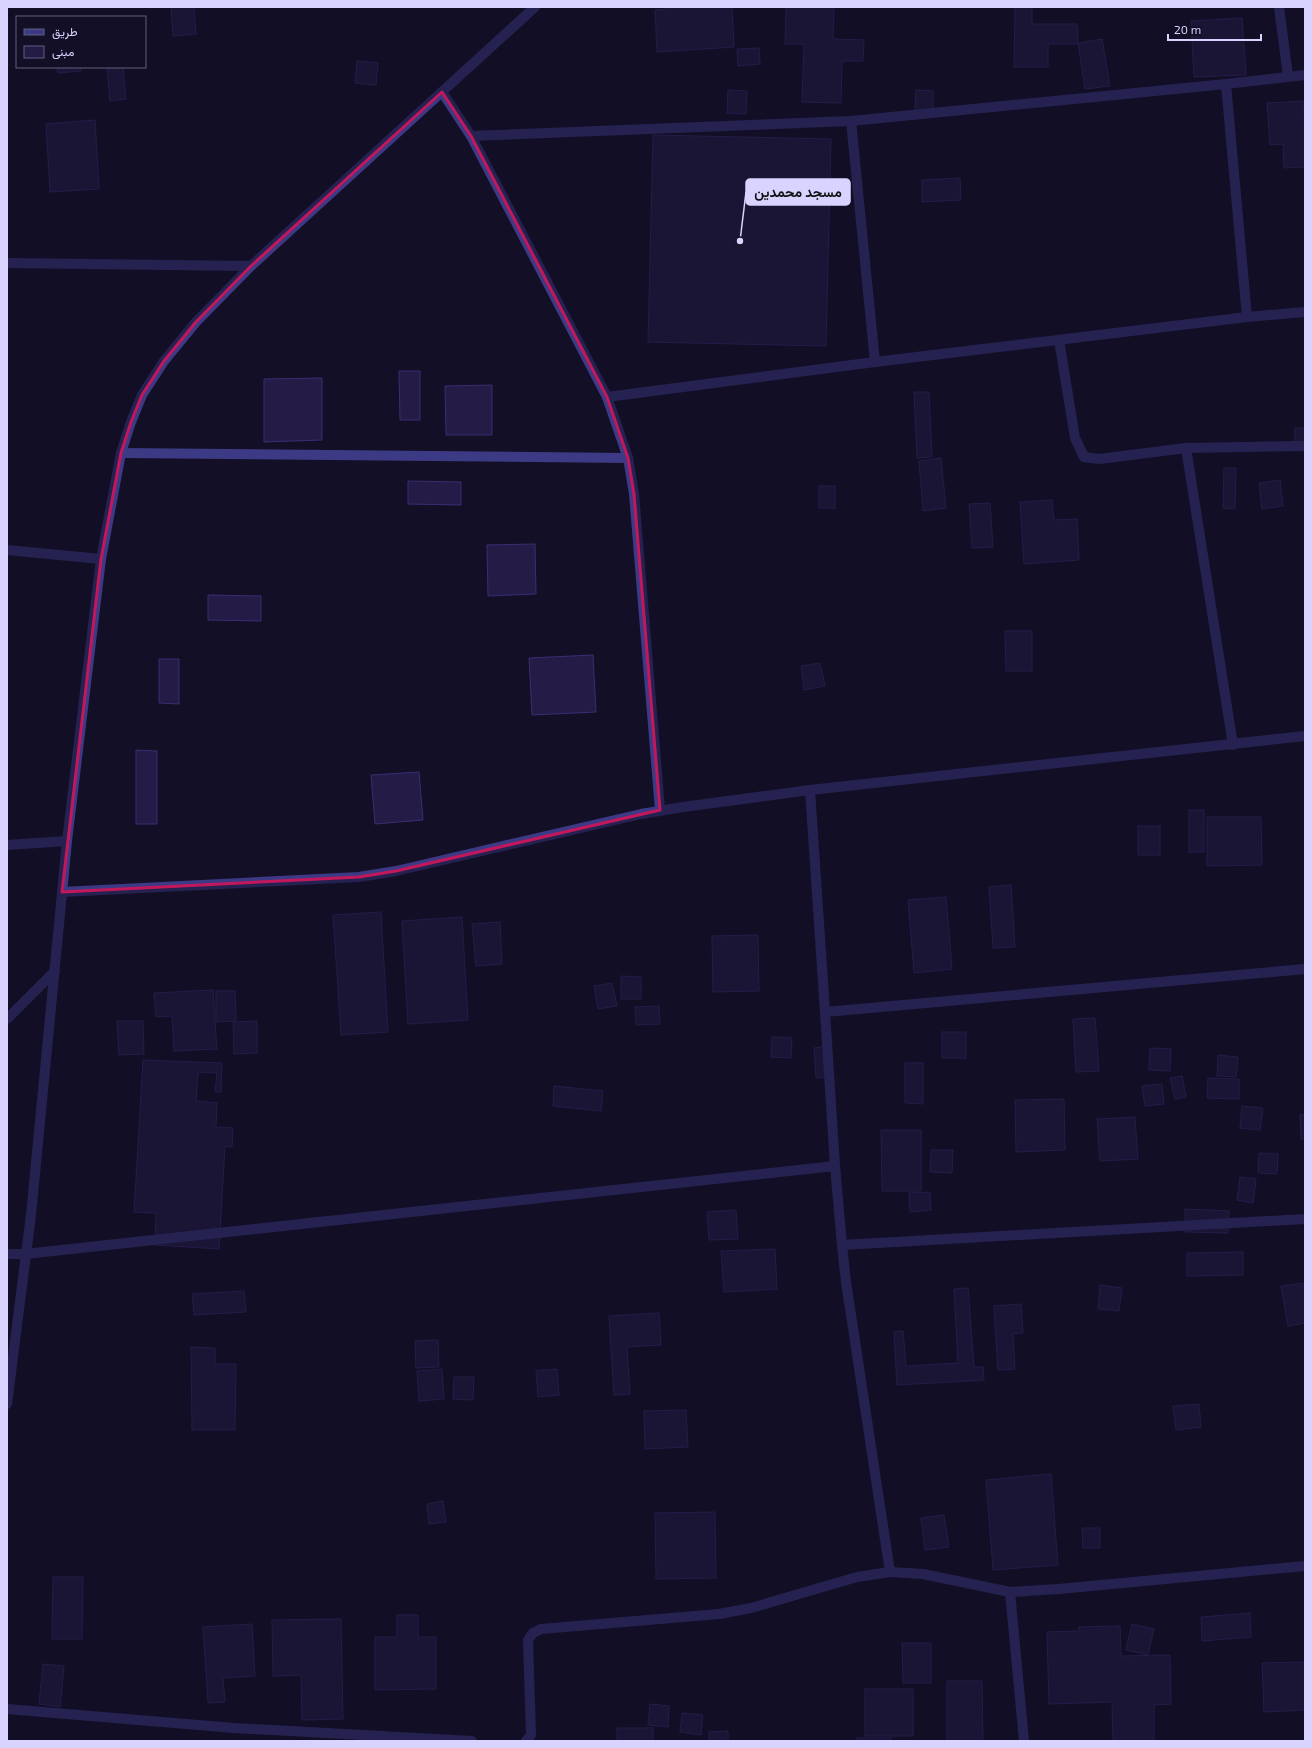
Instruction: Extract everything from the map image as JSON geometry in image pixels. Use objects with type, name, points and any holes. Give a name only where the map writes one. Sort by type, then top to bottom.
[{"type":"street","points":[[1279,7],[1288,76]]},
{"type":"street","points":[[7,1404],[38,1153],[67,841],[101,559],[121,453],[131,422],[142,395],[164,361],[196,322],[251,266],[532,8]]},
{"type":"street","points":[[471,136],[851,121],[1305,75]]},
{"type":"street","points":[[1226,84],[1247,317]]},
{"type":"street","points":[[442,92],[471,136],[607,397],[628,458],[634,494],[660,810]]},
{"type":"street","points":[[851,121],[875,362]]},
{"type":"street","points":[[7,262],[251,266]]},
{"type":"street","points":[[607,397],[875,362],[1247,317],[1305,312]]},
{"type":"street","points":[[1059,340],[1075,438],[1084,457],[1099,460],[1186,448],[1305,446]]},
{"type":"street","points":[[1186,448],[1233,745]]},
{"type":"street","points":[[121,453],[628,458]]},
{"type":"street","points":[[7,550],[101,559]]},
{"type":"street","points":[[62,892],[359,877],[396,871],[660,810],[810,790],[1305,736]]},
{"type":"street","points":[[810,790],[835,1166],[842,1245],[846,1282],[890,1572]]},
{"type":"street","points":[[7,845],[67,841]]},
{"type":"street","points":[[825,1012],[1305,969]]},
{"type":"street","points":[[7,1019],[55,971]]},
{"type":"street","points":[[7,1254],[25,1254],[835,1166]]},
{"type":"street","points":[[842,1245],[1305,1219]]},
{"type":"street","points":[[526,1741],[531,1735],[528,1640],[533,1633],[541,1629],[719,1614],[751,1608],[857,1577],[890,1572],[923,1574],[1010,1592],[1059,1589],[1305,1566]]},
{"type":"street","points":[[1010,1592],[1024,1741]]},
{"type":"street","points":[[7,1709],[234,1728],[472,1741]]},
{"type":"highlighted area","points":[[442,92],[471,136],[607,397],[628,458],[634,494],[660,810],[396,871],[359,877],[62,892],[101,559],[121,453],[142,395],[164,361],[196,322],[251,266]]},
{"type":"building","points":[[171,7],[194,7],[196,34],[173,36]]},
{"type":"building","points":[[669,7],[732,7],[734,47],[657,52],[655,10],[669,9]]},
{"type":"building","points":[[786,7],[834,7],[833,39],[864,40],[863,61],[842,61],[841,103],[802,102],[804,44],[785,44]]},
{"type":"building","points":[[1015,7],[1032,7],[1032,24],[1077,24],[1078,44],[1048,44],[1048,67],[1014,67]]},
{"type":"building","points":[[1242,18],[1246,75],[1194,77],[1191,21]]},
{"type":"building","points":[[1102,39],[1110,86],[1085,89],[1078,43]]},
{"type":"building","points":[[759,48],[760,64],[738,66],[737,49]]},
{"type":"building","points":[[357,61],[378,63],[376,85],[355,83]]},
{"type":"building","points":[[57,68],[81,68],[81,71],[58,73]]},
{"type":"building","points":[[107,68],[123,68],[126,99],[110,101]]},
{"type":"building","points":[[728,90],[747,91],[746,114],[727,113]]},
{"type":"building","points":[[916,90],[933,91],[933,112],[915,111]]},
{"type":"building","points":[[1304,101],[1305,167],[1284,168],[1283,144],[1270,145],[1267,103]]},
{"type":"building","points":[[95,120],[99,189],[50,192],[46,124]]},
{"type":"building","points":[[653,135],[831,139],[826,346],[648,342]]},
{"type":"building","points":[[960,178],[961,200],[922,202],[922,180]]},
{"type":"building","points":[[399,371],[420,371],[420,420],[400,420]]},
{"type":"building","points":[[322,378],[322,440],[264,442],[264,379]]},
{"type":"building","points":[[492,385],[492,435],[446,435],[445,386]]},
{"type":"building","points":[[914,392],[929,392],[932,457],[917,458]]},
{"type":"building","points":[[1295,428],[1305,428],[1305,448],[1295,448]]},
{"type":"building","points":[[941,458],[946,508],[923,511],[919,461]]},
{"type":"building","points":[[1224,468],[1236,468],[1235,509],[1223,508]]},
{"type":"building","points":[[1280,480],[1283,506],[1262,509],[1259,483]]},
{"type":"building","points":[[408,481],[461,482],[461,505],[408,504]]},
{"type":"building","points":[[819,486],[835,486],[835,508],[819,508]]},
{"type":"building","points":[[1052,500],[1054,520],[1077,519],[1079,560],[1024,564],[1020,502]]},
{"type":"building","points":[[990,503],[993,547],[972,548],[969,504]]},
{"type":"building","points":[[535,544],[536,594],[488,596],[487,545]]},
{"type":"building","points":[[208,595],[261,596],[261,621],[208,620]]},
{"type":"building","points":[[1005,631],[1032,631],[1032,671],[1006,671]]},
{"type":"building","points":[[593,655],[596,712],[532,715],[529,658]]},
{"type":"building","points":[[159,659],[179,659],[179,704],[159,703]]},
{"type":"building","points":[[820,663],[825,686],[804,690],[801,666]]},
{"type":"building","points":[[136,750],[157,751],[157,824],[136,824]]},
{"type":"building","points":[[419,772],[423,820],[375,824],[371,775]]},
{"type":"building","points":[[1189,810],[1204,810],[1204,852],[1189,852]]},
{"type":"building","points":[[1207,817],[1261,817],[1262,865],[1207,866]]},
{"type":"building","points":[[1138,826],[1160,826],[1160,855],[1138,855]]},
{"type":"building","points":[[1011,885],[1015,947],[993,948],[989,887]]},
{"type":"building","points":[[946,897],[952,969],[914,973],[908,900]]},
{"type":"building","points":[[381,912],[388,1032],[341,1035],[333,915]]},
{"type":"building","points":[[462,917],[468,1020],[408,1024],[402,921]]},
{"type":"building","points":[[500,922],[502,964],[476,966],[472,924]]},
{"type":"building","points":[[758,935],[759,991],[713,992],[712,936]]},
{"type":"building","points":[[621,976],[641,977],[641,999],[621,999]]},
{"type":"building","points":[[612,983],[617,1006],[598,1009],[594,986]]},
{"type":"building","points":[[213,990],[217,1049],[174,1051],[172,1016],[156,1017],[154,993]]},
{"type":"building","points":[[216,991],[235,991],[236,1021],[216,1022]]},
{"type":"building","points":[[659,1006],[660,1024],[636,1025],[635,1007]]},
{"type":"building","points":[[1095,1018],[1099,1071],[1076,1072],[1073,1019]]},
{"type":"building","points":[[117,1021],[143,1021],[144,1054],[119,1055]]},
{"type":"building","points":[[257,1021],[257,1053],[234,1054],[233,1022]]},
{"type":"building","points":[[942,1032],[966,1032],[966,1058],[942,1058]]},
{"type":"building","points":[[772,1037],[792,1038],[791,1058],[771,1057]]},
{"type":"building","points":[[828,1046],[831,1076],[816,1078],[814,1048]]},
{"type":"building","points":[[1150,1048],[1171,1049],[1170,1071],[1149,1070]]},
{"type":"building","points":[[1218,1055],[1238,1057],[1236,1077],[1217,1076]]},
{"type":"building","points":[[143,1060],[222,1063],[221,1092],[215,1092],[217,1073],[198,1072],[196,1101],[217,1103],[216,1127],[233,1128],[232,1147],[225,1146],[219,1249],[155,1245],[156,1213],[134,1212]]},
{"type":"building","points":[[905,1063],[923,1063],[923,1104],[905,1103]]},
{"type":"building","points":[[1182,1076],[1186,1097],[1175,1099],[1170,1078]]},
{"type":"building","points":[[1208,1078],[1239,1079],[1239,1099],[1207,1098]]},
{"type":"building","points":[[1162,1084],[1164,1104],[1145,1106],[1142,1086]]},
{"type":"building","points":[[554,1086],[603,1091],[601,1111],[553,1106]]},
{"type":"building","points":[[1064,1099],[1065,1150],[1016,1152],[1015,1100]]},
{"type":"building","points":[[1242,1106],[1263,1108],[1260,1130],[1240,1128]]},
{"type":"building","points":[[1300,1115],[1305,1115],[1305,1139],[1301,1139]]},
{"type":"building","points":[[1135,1117],[1138,1159],[1100,1161],[1097,1119]]},
{"type":"building","points":[[881,1130],[921,1130],[921,1191],[882,1191]]},
{"type":"building","points":[[931,1150],[953,1150],[952,1173],[930,1172]]},
{"type":"building","points":[[1259,1153],[1278,1154],[1277,1174],[1258,1173]]},
{"type":"building","points":[[1240,1177],[1256,1179],[1253,1203],[1237,1200]]},
{"type":"building","points":[[930,1192],[931,1210],[910,1212],[909,1193]]},
{"type":"building","points":[[1185,1209],[1229,1211],[1228,1233],[1185,1232]]},
{"type":"building","points":[[736,1210],[738,1239],[709,1240],[707,1212]]},
{"type":"building","points":[[775,1249],[777,1289],[724,1292],[721,1251]]},
{"type":"building","points":[[1243,1252],[1243,1275],[1187,1276],[1187,1253]]},
{"type":"building","points":[[1305,1283],[1305,1323],[1288,1326],[1281,1286]]},
{"type":"building","points":[[1100,1285],[1122,1288],[1119,1311],[1098,1309]]},
{"type":"building","points":[[968,1288],[974,1367],[983,1367],[984,1380],[897,1385],[894,1332],[903,1331],[906,1366],[958,1363],[954,1289]]},
{"type":"building","points":[[244,1291],[246,1312],[194,1315],[192,1294]]},
{"type":"building","points":[[1021,1304],[1023,1333],[1013,1334],[1015,1369],[998,1370],[994,1306]]},
{"type":"building","points":[[659,1313],[661,1345],[627,1347],[630,1394],[614,1395],[609,1316]]},
{"type":"building","points":[[438,1340],[439,1367],[416,1368],[415,1341]]},
{"type":"building","points":[[191,1347],[215,1348],[215,1364],[236,1364],[235,1430],[192,1430]]},
{"type":"building","points":[[442,1369],[444,1399],[419,1401],[417,1371]]},
{"type":"building","points":[[557,1369],[559,1395],[538,1397],[536,1371]]},
{"type":"building","points":[[454,1377],[474,1377],[473,1400],[453,1399]]},
{"type":"building","points":[[1199,1404],[1201,1427],[1176,1430],[1173,1406]]},
{"type":"building","points":[[686,1410],[688,1447],[645,1449],[644,1411]]},
{"type":"building","points":[[1051,1474],[1058,1565],[993,1570],[986,1480]]},
{"type":"building","points":[[443,1501],[446,1522],[429,1524],[427,1504]]},
{"type":"building","points":[[715,1512],[716,1578],[656,1579],[655,1513]]},
{"type":"building","points":[[944,1515],[949,1547],[925,1550],[921,1518]]},
{"type":"building","points":[[1082,1528],[1100,1528],[1100,1548],[1083,1548]]},
{"type":"building","points":[[53,1577],[83,1577],[82,1639],[52,1639]]},
{"type":"building","points":[[1250,1613],[1251,1637],[1202,1641],[1201,1617]]},
{"type":"building","points":[[397,1615],[418,1615],[418,1637],[436,1637],[436,1689],[375,1690],[375,1637],[397,1637]]},
{"type":"building","points":[[341,1619],[343,1719],[302,1720],[301,1675],[273,1676],[272,1620]]},
{"type":"building","points":[[252,1624],[255,1676],[223,1678],[225,1702],[208,1703],[203,1627]]},
{"type":"building","points":[[1132,1624],[1154,1629],[1148,1655],[1126,1650]]},
{"type":"building","points":[[1120,1626],[1121,1656],[1170,1655],[1171,1704],[1154,1705],[1154,1741],[1113,1741],[1112,1702],[1049,1704],[1047,1632],[1079,1631],[1079,1627]]},
{"type":"building","points":[[902,1643],[931,1643],[931,1683],[903,1683]]},
{"type":"building","points":[[1305,1662],[1305,1710],[1264,1712],[1262,1663]]},
{"type":"building","points":[[43,1664],[64,1666],[60,1707],[39,1704]]},
{"type":"building","points":[[947,1681],[982,1681],[983,1741],[947,1741]]},
{"type":"building","points":[[865,1689],[913,1689],[913,1736],[865,1736]]},
{"type":"building","points":[[650,1704],[669,1706],[668,1727],[648,1725]]},
{"type":"building","points":[[682,1713],[703,1715],[701,1735],[680,1732]]},
{"type":"building","points":[[617,1728],[653,1728],[653,1741],[617,1741]]},
{"type":"building","points":[[728,1731],[728,1741],[709,1741],[709,1732]]},
{"type":"building","points":[[857,1738],[891,1738],[891,1741],[857,1741]]},
{"type":"place","name":"مسجد محمدين","points":[[740,241]]}]
